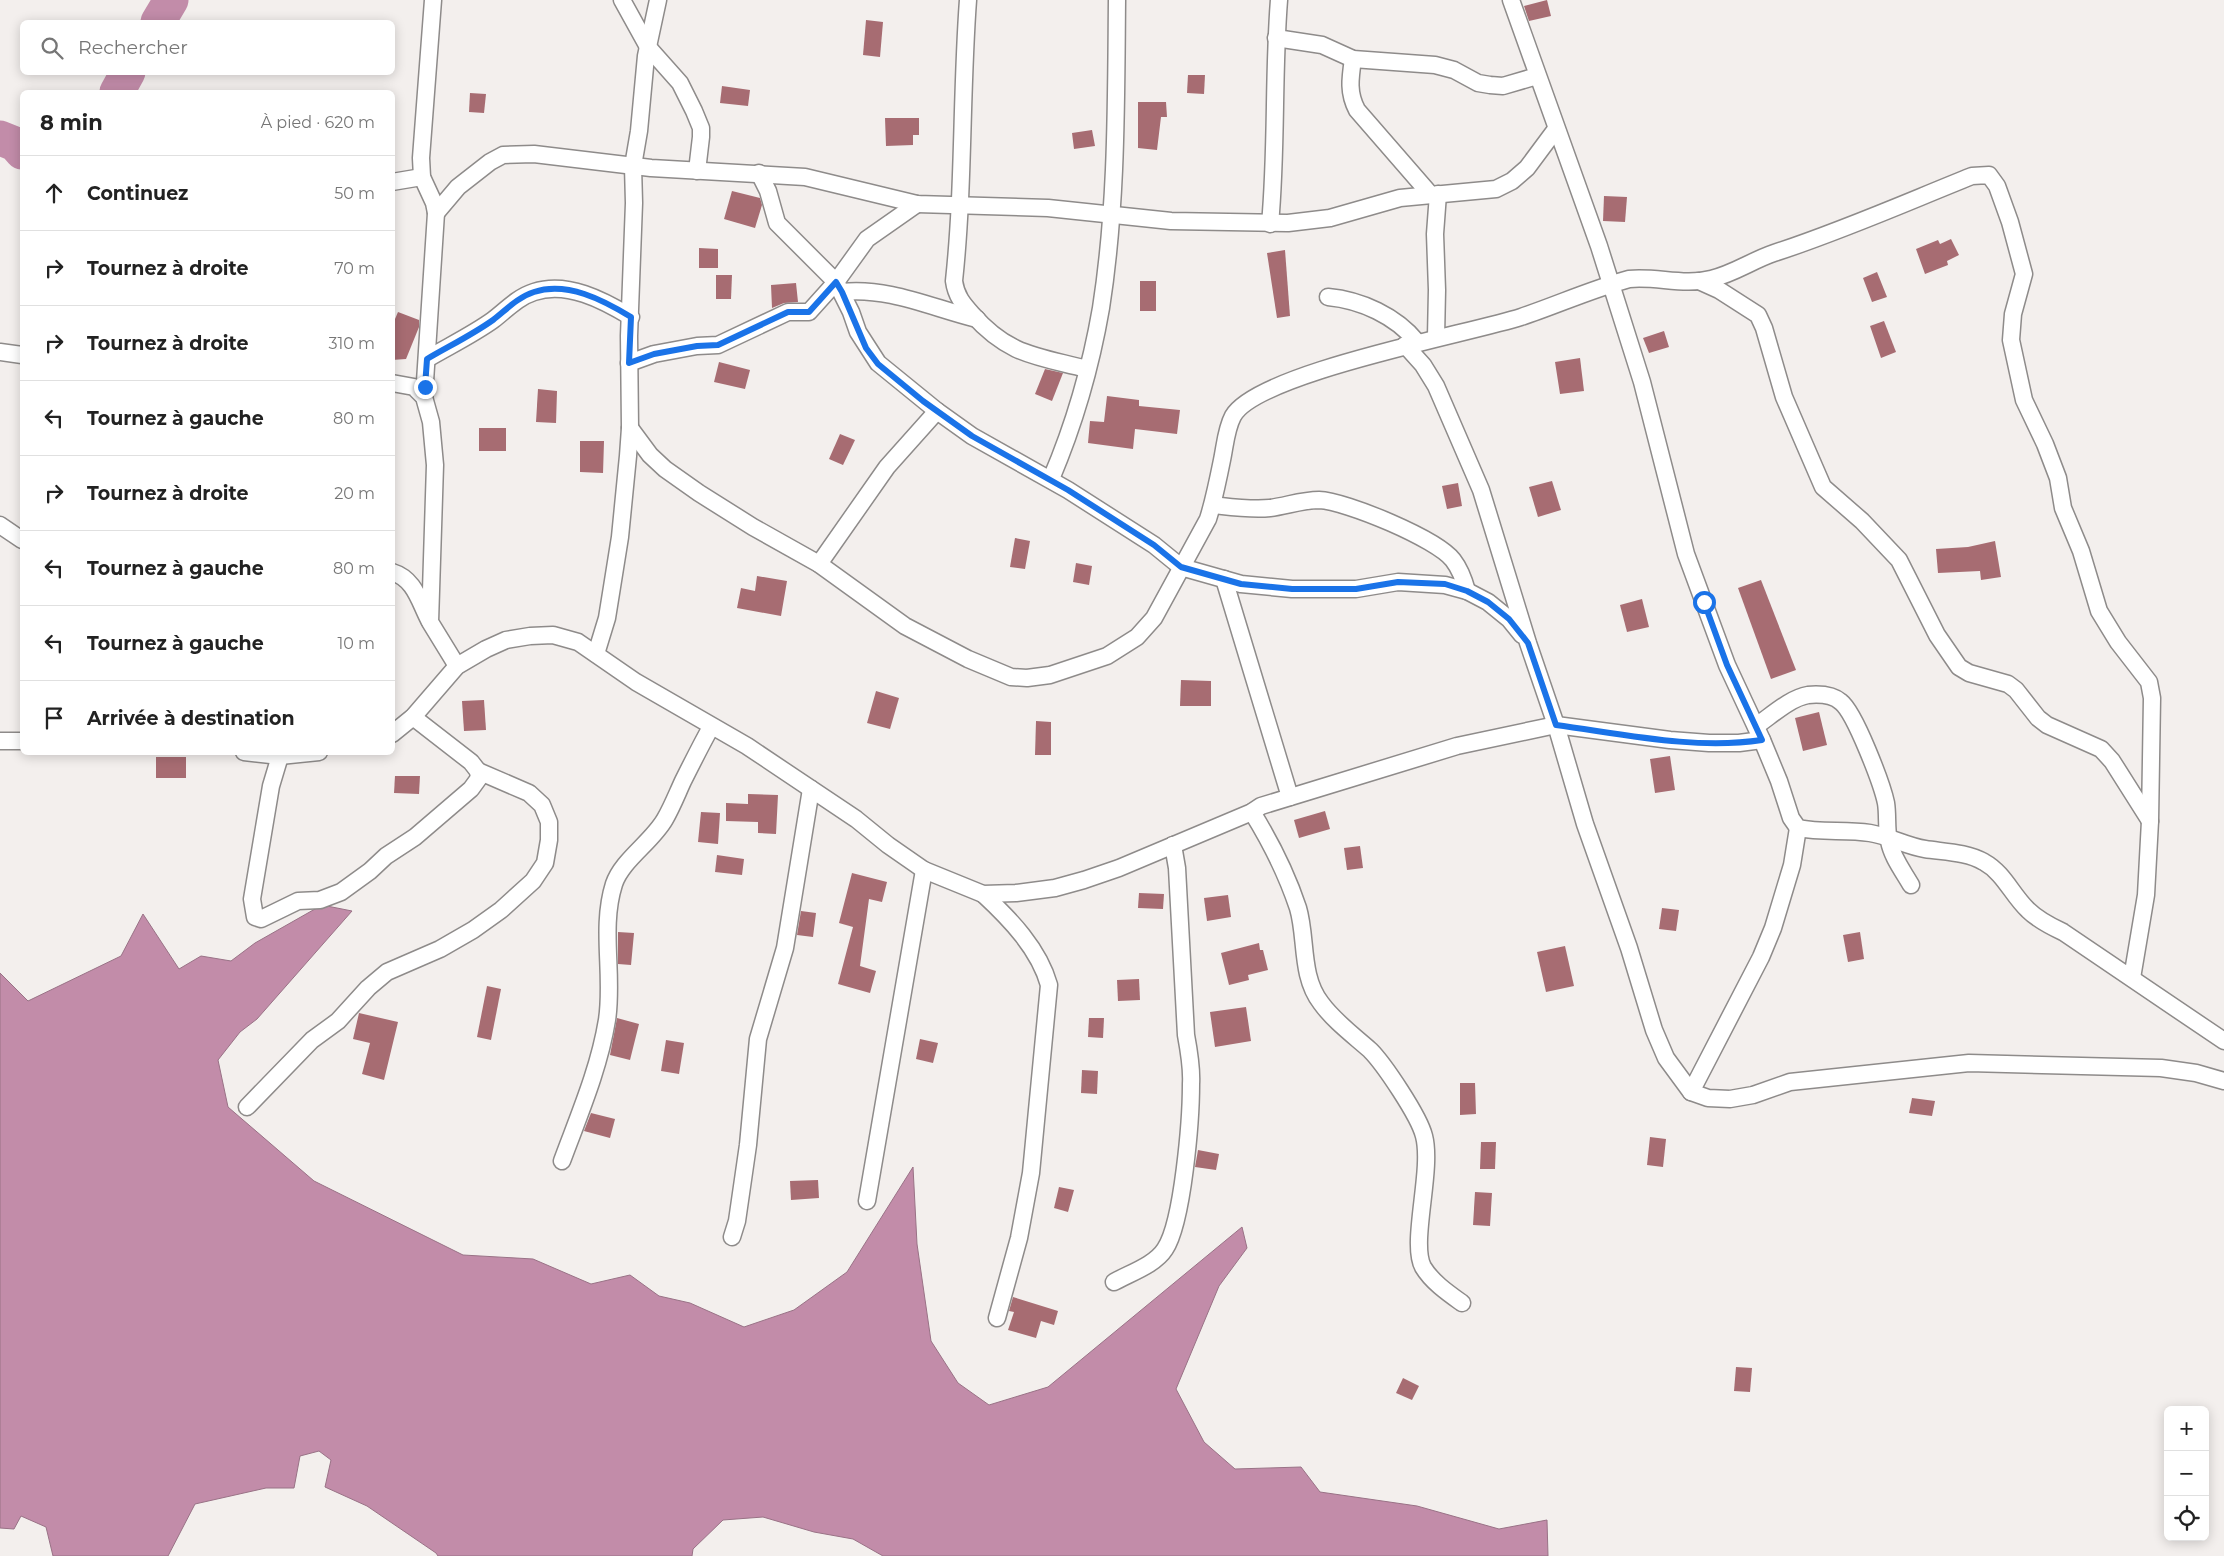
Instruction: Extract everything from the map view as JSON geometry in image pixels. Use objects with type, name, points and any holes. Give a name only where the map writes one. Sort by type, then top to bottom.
[{"type":"street","points":[[430,622],[435,465],[431,422],[424,398],[428,311],[436,213],[434,203],[422,177],[434,0]]},
{"type":"street","points":[[622,0],[636,21],[648,46],[680,83],[694,111],[701,128],[697,171]]},
{"type":"street","points":[[596,654],[607,618],[620,537],[630,428],[629,363],[634,204],[633,166],[639,131],[648,46],[658,0]]},
{"type":"street","points":[[968,0],[964,70],[961,204],[955,287],[960,299],[976,320],[1000,341],[1035,358],[1087,369]]},
{"type":"street","points":[[1051,479],[1073,422],[1101,306],[1111,215],[1117,0]]},
{"type":"street","points":[[1270,224],[1275,172],[1278,0]]},
{"type":"street","points":[[1511,0],[1610,284],[1642,382],[1686,554],[1727,665],[1759,733],[1779,781],[1791,818],[1798,828],[1792,865],[1773,928],[1761,957],[1691,1092]]},
{"type":"street","points":[[1276,38],[1322,45],[1353,60],[1435,65],[1454,70],[1478,83],[1490,86],[1511,84],[1537,76]]},
{"type":"street","points":[[1353,60],[1349,88],[1351,99],[1357,110],[1434,194],[1437,299],[1436,337]]},
{"type":"street","points":[[436,213],[473,174],[503,155],[534,154],[633,166],[805,177],[917,204],[1048,208],[1180,221],[1270,224],[1330,218],[1384,202],[1434,194],[1496,189],[1512,181],[1527,168],[1556,129]]},
{"type":"street","points":[[759,173],[768,192],[777,223],[839,287],[858,332],[878,364],[937,412],[979,440],[1051,479],[1154,545],[1181,567],[1241,584],[1292,589],[1356,589],[1398,582],[1445,584],[1467,591],[1488,602],[1509,619],[1528,643]]},
{"type":"street","points":[[630,428],[650,455],[672,474],[753,527],[819,564],[920,634],[1011,677],[1027,678],[1050,675],[1108,656],[1137,637],[1154,618],[1181,567],[1198,540],[1213,505],[1226,437],[1233,415],[1256,396],[1291,381],[1411,343],[1460,334],[1521,317],[1610,284],[1643,277],[1699,281],[1713,279],[1774,253],[1827,236],[1972,176],[1989,175],[1994,179],[2010,222],[2024,274],[2013,314],[2011,340],[2024,400],[2045,444],[2058,478],[2063,508],[2081,551],[2099,611],[2114,636],[2149,682],[2152,698],[2150,821],[2146,895],[2132,978]]},
{"type":"street","points":[[395,182],[422,177]]},
{"type":"street","points":[[629,363],[654,354],[697,346],[718,345],[788,312],[809,312],[839,287],[868,240],[917,204]]},
{"type":"street","points":[[1699,281],[1719,290],[1758,315],[1764,328],[1784,397],[1823,487],[1868,527],[1899,560],[1937,635],[1959,667],[1970,673],[2008,684],[2016,690],[2038,718],[2047,725],[2101,749],[2112,761],[2150,821]]},
{"type":"street","points":[[839,287],[902,297],[976,320]]},
{"type":"street","points":[[427,359],[467,338],[520,299],[534,292],[552,288],[572,290],[605,301],[631,317]]},
{"type":"street","points":[[1328,297],[1344,298],[1375,310],[1407,330],[1411,343],[1436,386],[1481,490],[1505,561],[1528,643],[1556,725],[1585,824],[1654,1030],[1666,1058],[1691,1092],[1708,1098],[1730,1099],[1753,1095],[1790,1082],[1969,1063],[2161,1068],[2224,1081]]},
{"type":"street","points":[[0,352],[20,355]]},
{"type":"street","points":[[395,384],[414,387],[424,398]]},
{"type":"street","points":[[819,564],[887,468],[937,412]]},
{"type":"street","points":[[1213,505],[1268,508],[1303,501],[1320,500],[1347,506],[1404,529],[1435,545],[1453,559],[1467,591]]},
{"type":"street","points":[[0,525],[20,539]]},
{"type":"street","points":[[395,574],[408,580],[415,590],[430,622],[457,666]]},
{"type":"street","points":[[1224,579],[1290,797]]},
{"type":"street","points":[[395,732],[413,717],[457,666],[486,649],[506,640],[530,636],[553,635],[578,642],[636,682],[746,746],[856,819],[924,870],[983,894],[1001,911],[1023,937],[1044,968],[1049,985],[1031,1173],[1019,1238],[997,1318]]},
{"type":"street","points":[[983,894],[1016,894],[1055,888],[1118,868],[1252,812],[1261,806],[1458,746],[1556,725],[1699,742],[1740,743],[1759,733],[1797,699],[1807,696],[1826,695],[1841,701],[1850,713],[1886,801],[1888,840],[1911,885]]},
{"type":"street","points":[[247,1107],[312,1040],[338,1020],[368,988],[387,972],[440,949],[473,930],[512,900],[537,875],[545,863],[549,840],[549,822],[542,805],[529,793],[478,771],[465,757],[413,717]]},
{"type":"street","points":[[562,1161],[588,1094],[607,1020],[610,978],[608,910],[614,883],[626,863],[647,844],[665,820],[711,727]]},
{"type":"street","points":[[0,741],[20,741]]},
{"type":"street","points":[[271,755],[290,755]]},
{"type":"street","points":[[280,756],[271,786],[252,899],[255,918],[260,919],[289,904],[320,900],[349,887],[386,856],[415,837],[462,798],[479,778],[478,771]]},
{"type":"street","points":[[732,1236],[737,1221],[748,1145],[758,1040],[785,948],[811,789]]},
{"type":"street","points":[[1252,812],[1265,833],[1298,909],[1307,969],[1320,1002],[1382,1062],[1424,1134],[1427,1154],[1419,1244],[1422,1265],[1430,1277],[1462,1303]]},
{"type":"street","points":[[1798,828],[1831,832],[1852,830],[1873,834],[1904,845],[1964,855],[1984,861],[2004,879],[2028,910],[2041,922],[2064,932],[2224,1041]]},
{"type":"street","points":[[1114,1282],[1156,1258],[1165,1250],[1172,1235],[1182,1188],[1191,1084],[1186,1035],[1178,885],[1173,845]]},
{"type":"street","points":[[867,1201],[924,870]]},
{"type":"shaded area","points":[[322,905],[352,911],[257,1019],[240,1032],[218,1060],[228,1107],[314,1181],[463,1255],[533,1259],[591,1284],[630,1275],[659,1296],[690,1303],[744,1327],[794,1310],[847,1272],[913,1167],[917,1244],[931,1341],[958,1383],[989,1405],[1048,1387],[1242,1227],[1247,1248],[1219,1286],[1176,1389],[1204,1442],[1235,1469],[1301,1467],[1320,1492],[1417,1506],[1499,1529],[1547,1520],[1548,1556],[883,1556],[853,1539],[814,1532],[763,1517],[723,1520],[693,1549],[692,1556],[438,1556],[367,1506],[325,1487],[331,1460],[319,1451],[300,1456],[294,1488],[266,1488],[195,1504],[168,1556],[53,1556],[46,1527],[21,1516],[14,1529],[0,1528],[0,973],[28,1001],[121,956],[143,914],[179,969],[201,956],[231,961],[255,943]]},
{"type":"building","points":[[1547,0],[1551,16],[1529,21],[1524,6]]},
{"type":"building","points":[[866,20],[883,22],[880,57],[863,55]]},
{"type":"building","points":[[1188,75],[1205,75],[1204,94],[1187,93]]},
{"type":"building","points":[[722,86],[750,90],[748,106],[720,103]]},
{"type":"building","points":[[470,93],[486,94],[484,113],[469,112]]},
{"type":"building","points":[[1138,102],[1166,102],[1167,117],[1161,117],[1157,150],[1138,148]]},
{"type":"building","points":[[885,118],[919,118],[919,135],[913,135],[913,145],[886,146]]},
{"type":"building","points":[[1092,130],[1095,146],[1074,149],[1072,133]]},
{"type":"building","points":[[732,191],[760,198],[762,205],[755,228],[724,219]]},
{"type":"building","points":[[1604,196],[1627,197],[1625,222],[1603,221]]},
{"type":"building","points":[[1951,239],[1959,255],[1947,261],[1948,265],[1925,274],[1916,249],[1938,240],[1940,244]]},
{"type":"building","points":[[699,248],[718,249],[718,268],[699,268]]},
{"type":"building","points":[[1285,250],[1290,316],[1277,318],[1267,253]]},
{"type":"building","points":[[1877,272],[1887,297],[1872,302],[1863,278]]},
{"type":"building","points":[[716,275],[732,275],[731,299],[716,299]]},
{"type":"building","points":[[1140,281],[1156,281],[1156,311],[1140,311]]},
{"type":"building","points":[[796,283],[798,302],[784,303],[772,308],[771,285]]},
{"type":"building","points":[[398,312],[419,320],[419,327],[406,359],[395,360],[395,319]]},
{"type":"building","points":[[1884,321],[1896,352],[1881,358],[1870,326]]},
{"type":"building","points":[[1664,331],[1669,347],[1649,353],[1643,338]]},
{"type":"building","points":[[1580,358],[1584,391],[1560,394],[1555,362]]},
{"type":"building","points":[[719,362],[750,370],[745,389],[714,382]]},
{"type":"building","points":[[1045,369],[1063,373],[1052,401],[1035,394]]},
{"type":"building","points":[[538,389],[557,391],[556,423],[536,422]]},
{"type":"building","points":[[1107,396],[1139,400],[1139,406],[1180,410],[1177,434],[1135,429],[1133,449],[1088,443],[1090,421],[1104,422]]},
{"type":"building","points":[[479,428],[506,428],[506,451],[479,451]]},
{"type":"building","points":[[840,434],[855,440],[843,465],[829,459]]},
{"type":"building","points":[[580,441],[604,441],[603,473],[580,472]]},
{"type":"building","points":[[1552,481],[1561,510],[1538,517],[1529,487]]},
{"type":"building","points":[[1458,483],[1462,506],[1447,509],[1442,486]]},
{"type":"building","points":[[1015,538],[1030,541],[1025,569],[1010,567]]},
{"type":"building","points":[[1995,541],[2001,577],[1981,580],[1980,571],[1938,573],[1936,549],[1968,547]]},
{"type":"building","points":[[1076,563],[1092,566],[1089,585],[1073,582]]},
{"type":"building","points":[[757,576],[787,581],[781,616],[737,608],[741,588],[755,591]]},
{"type":"building","points":[[1761,580],[1796,670],[1771,679],[1738,588]]},
{"type":"building","points":[[1642,599],[1649,627],[1627,632],[1620,605]]},
{"type":"building","points":[[1181,680],[1211,681],[1211,706],[1180,706]]},
{"type":"building","points":[[876,691],[899,698],[890,729],[867,723]]},
{"type":"building","points":[[484,700],[486,730],[464,731],[462,701]]},
{"type":"building","points":[[1819,712],[1827,745],[1803,751],[1795,718]]},
{"type":"building","points":[[1036,721],[1051,722],[1051,755],[1035,755]]},
{"type":"building","points":[[1670,756],[1675,790],[1655,793],[1650,759]]},
{"type":"building","points":[[156,757],[186,757],[186,778],[156,778]]},
{"type":"building","points":[[395,776],[420,776],[419,794],[394,793]]},
{"type":"building","points":[[748,794],[778,795],[776,834],[758,833],[758,822],[726,821],[726,803],[748,804]]},
{"type":"building","points":[[1325,811],[1330,829],[1299,838],[1294,820]]},
{"type":"building","points":[[701,812],[720,813],[718,844],[698,842]]},
{"type":"building","points":[[1360,846],[1363,868],[1347,870],[1344,848]]},
{"type":"building","points":[[717,855],[744,859],[742,875],[715,872]]},
{"type":"building","points":[[852,873],[887,882],[882,902],[869,899],[860,966],[876,971],[870,993],[838,984],[853,927],[839,923]]},
{"type":"building","points":[[1139,893],[1164,894],[1163,909],[1138,908]]},
{"type":"building","points":[[1228,895],[1231,917],[1207,921],[1204,898]]},
{"type":"building","points":[[1662,908],[1679,910],[1676,931],[1659,929]]},
{"type":"building","points":[[801,911],[816,913],[813,937],[797,935]]},
{"type":"building","points":[[618,932],[634,933],[631,965],[618,964]]},
{"type":"building","points":[[1860,932],[1864,959],[1848,962],[1843,935]]},
{"type":"building","points":[[1259,943],[1260,950],[1263,950],[1268,970],[1248,975],[1249,980],[1229,985],[1221,953]]},
{"type":"building","points":[[1565,946],[1574,986],[1546,992],[1537,952]]},
{"type":"building","points":[[1139,979],[1140,1000],[1118,1001],[1117,980]]},
{"type":"building","points":[[487,986],[501,989],[491,1040],[477,1037]]},
{"type":"building","points":[[1246,1007],[1251,1041],[1215,1047],[1210,1012]]},
{"type":"building","points":[[359,1013],[398,1022],[384,1080],[362,1074],[370,1043],[353,1039]]},
{"type":"building","points":[[617,1018],[639,1024],[630,1060],[610,1055]]},
{"type":"building","points":[[1089,1018],[1104,1018],[1103,1038],[1088,1037]]},
{"type":"building","points":[[920,1039],[938,1043],[933,1063],[916,1059]]},
{"type":"building","points":[[666,1040],[684,1043],[679,1074],[661,1071]]},
{"type":"building","points":[[1082,1070],[1098,1071],[1097,1094],[1081,1093]]},
{"type":"building","points":[[1460,1083],[1475,1083],[1476,1114],[1460,1115]]},
{"type":"building","points":[[1912,1098],[1935,1101],[1932,1116],[1909,1113]]},
{"type":"building","points":[[591,1113],[615,1119],[610,1138],[584,1131]]},
{"type":"building","points":[[1650,1137],[1666,1139],[1663,1167],[1647,1165]]},
{"type":"building","points":[[1481,1142],[1496,1142],[1495,1169],[1480,1169]]},
{"type":"building","points":[[1198,1150],[1219,1154],[1216,1170],[1195,1167]]},
{"type":"building","points":[[818,1180],[819,1198],[791,1200],[790,1181]]},
{"type":"building","points":[[1059,1187],[1074,1190],[1068,1212],[1054,1208]]},
{"type":"building","points":[[1475,1192],[1492,1193],[1490,1226],[1473,1225]]},
{"type":"building","points":[[1013,1297],[1058,1311],[1054,1325],[1041,1321],[1036,1338],[1008,1330],[1014,1312],[1009,1311]]},
{"type":"building","points":[[1736,1367],[1752,1368],[1750,1392],[1734,1391]]},
{"type":"building","points":[[1403,1378],[1419,1386],[1412,1400],[1396,1393]]},
{"type":"waterway","points":[[159,20],[171,0]]},
{"type":"waterway","points":[[118,90],[126,75]]},
{"type":"waterway","points":[[0,138],[15,144],[20,150]]},
{"type":"route","points":[[425,387],[427,359],[467,338],[520,299],[534,292],[552,288],[572,290],[605,301],[631,317],[629,363],[654,354],[697,346],[718,345],[788,312],[809,312],[836,282],[866,348],[878,364],[937,412],[972,436],[1051,479],[1162,550],[1181,567],[1241,584],[1292,589],[1356,589],[1398,582],[1445,584],[1467,591],[1488,602],[1509,619],[1528,643],[1556,725],[1670,740],[1709,743],[1740,743],[1762,740],[1727,665],[1704,602]]}]
